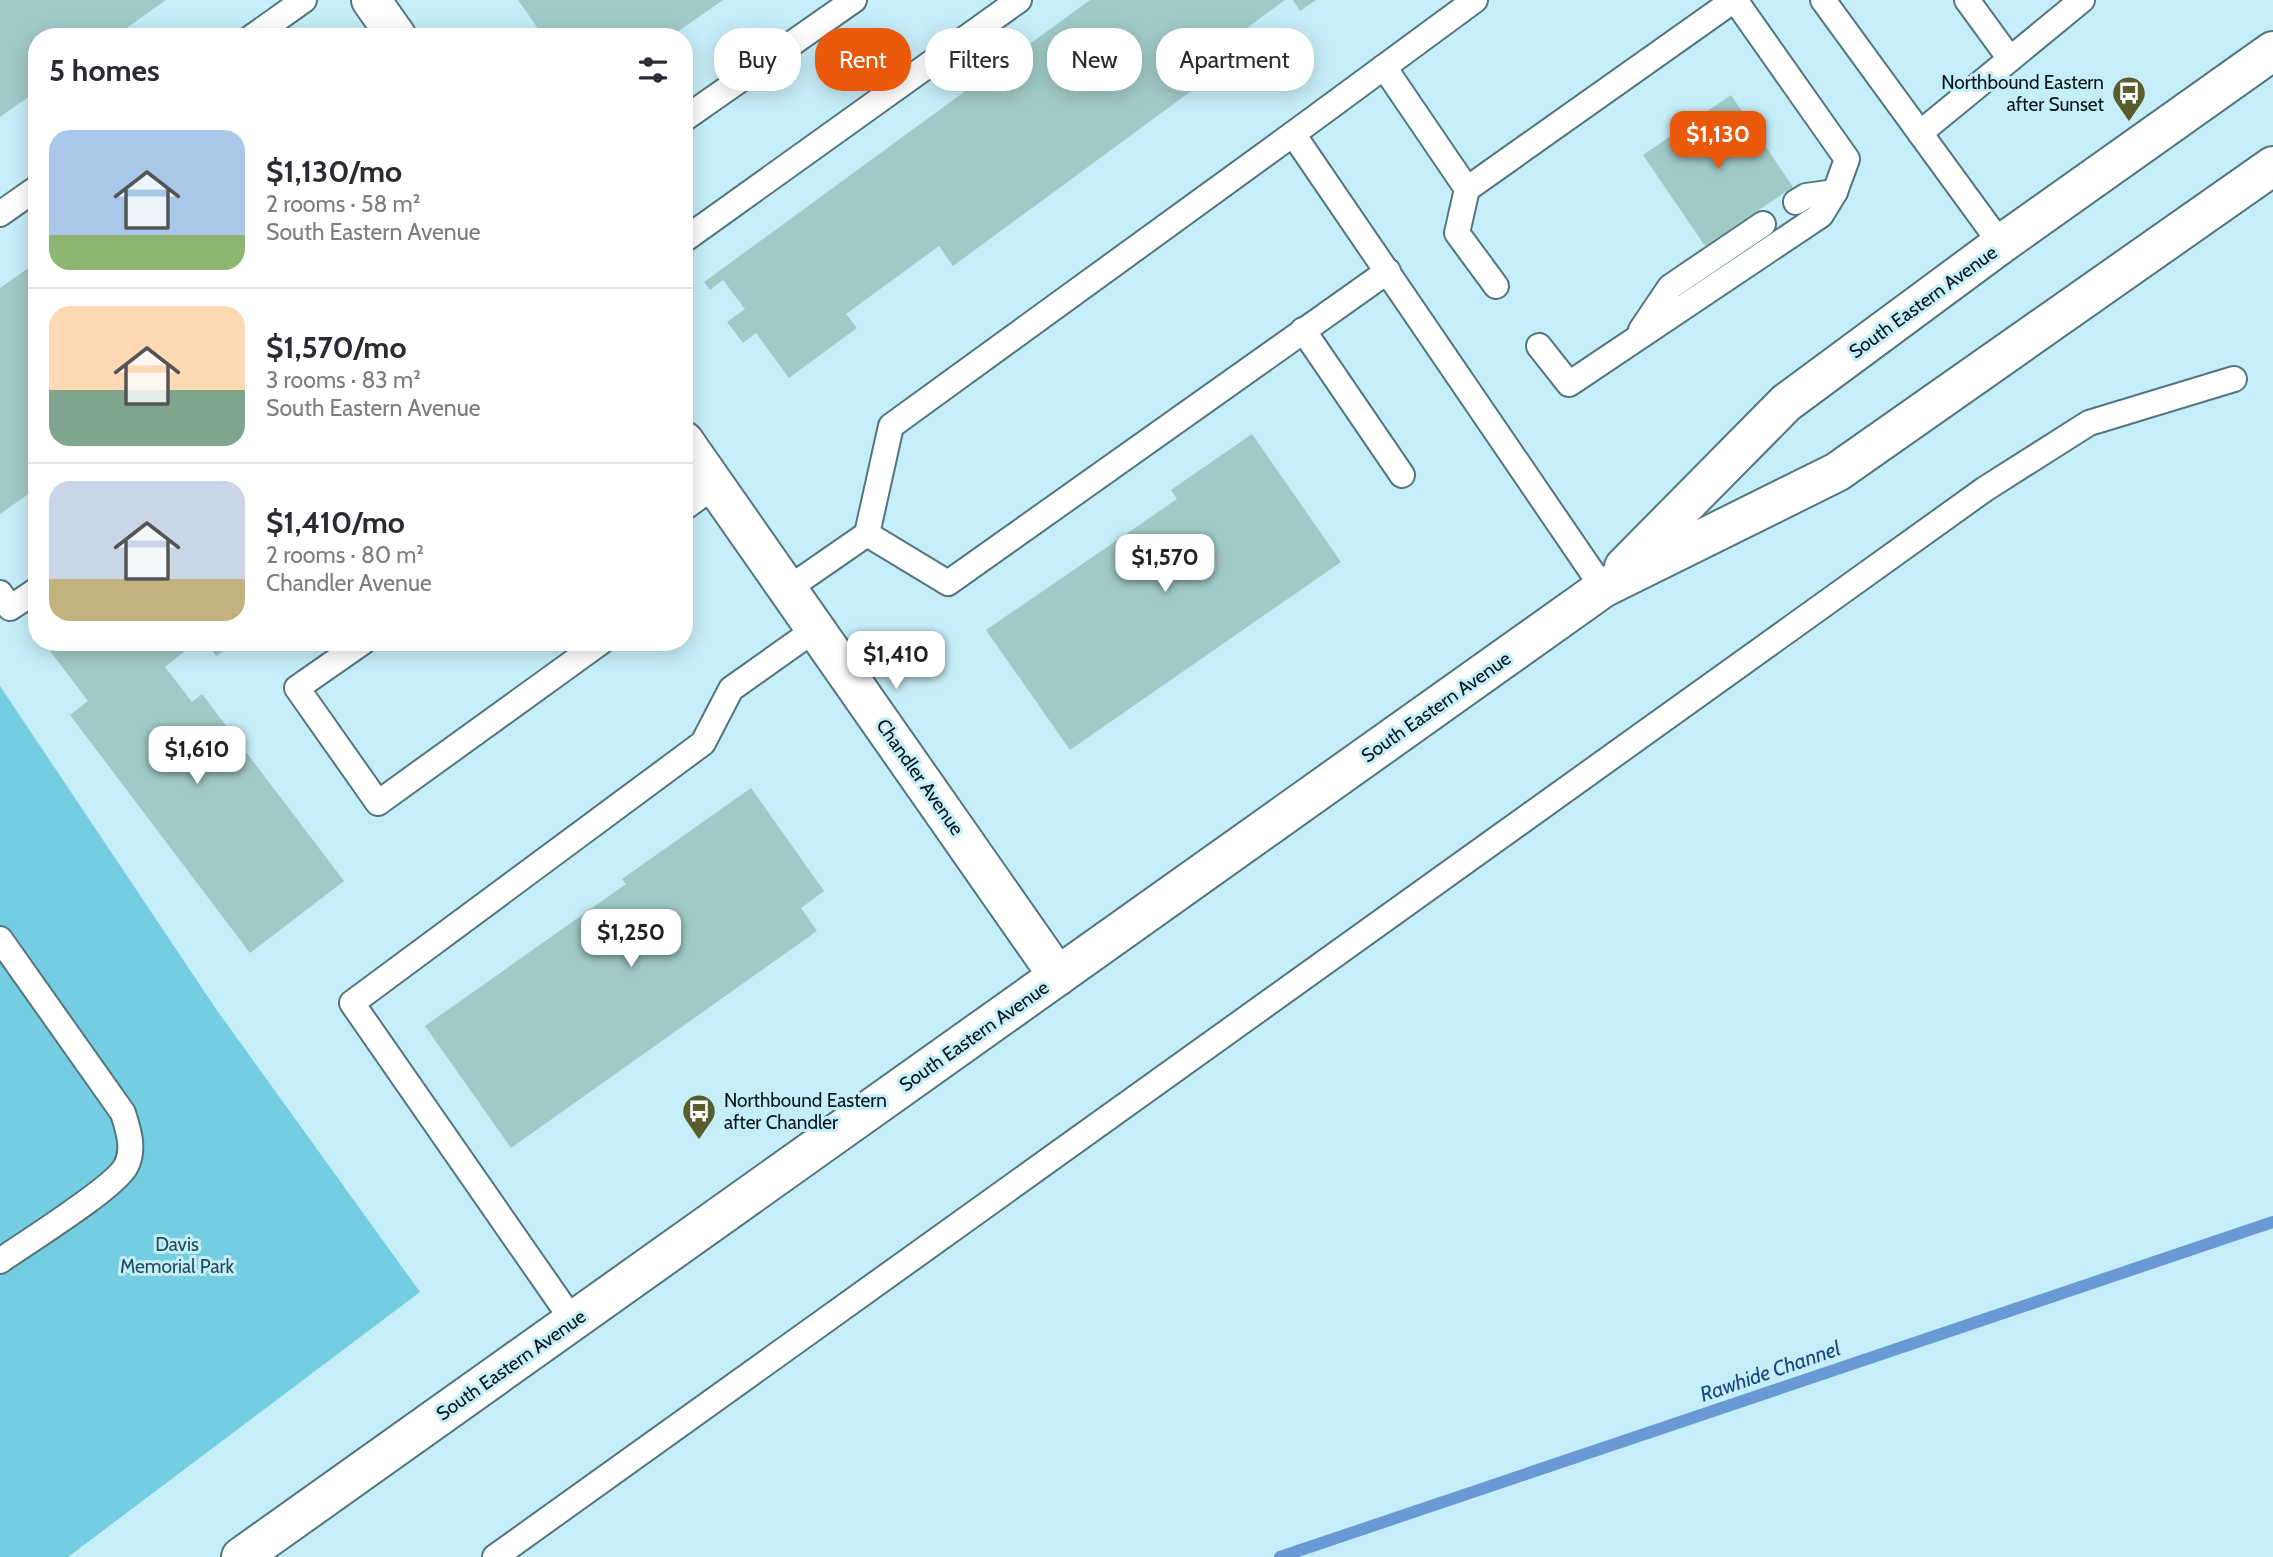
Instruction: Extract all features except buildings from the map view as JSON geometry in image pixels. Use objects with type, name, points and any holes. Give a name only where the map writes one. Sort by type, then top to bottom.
[{"type":"main road","points":[[371,0],[391,28]]},
{"type":"main road","name":"South Eastern Avenue","points":[[1603,588],[1786,403],[2001,244],[2273,51]]},
{"type":"main road","name":"South Eastern Avenue","points":[[241,1557],[1603,588],[1837,472],[2273,166]]},
{"type":"main road","name":"Chandler Avenue","points":[[693,453],[1058,976]]},
{"type":"lane","points":[[265,28],[304,0]]},
{"type":"lane","points":[[693,113],[854,0]]},
{"type":"lane","points":[[693,234],[1019,0]]},
{"type":"lane","points":[[789,588],[867,534],[891,426],[1475,0]]},
{"type":"lane","points":[[1496,286],[1457,233],[1467,190],[1735,0],[1847,159],[1835,192],[1821,215],[1569,384],[1539,346]]},
{"type":"lane","points":[[1823,0],[2001,244]]},
{"type":"lane","points":[[1968,0],[2010,59]]},
{"type":"lane","points":[[1920,133],[2082,0]]},
{"type":"lane","points":[[1384,67],[1467,190]]},
{"type":"lane","points":[[1293,134],[1603,588]]},
{"type":"lane","points":[[1796,202],[1806,196],[1835,192]]},
{"type":"lane","points":[[0,214],[28,194]]},
{"type":"lane","points":[[1635,339],[1670,287],[1763,224]]},
{"type":"lane","points":[[867,534],[948,583],[1388,271]]},
{"type":"lane","points":[[1303,330],[1402,475]]},
{"type":"lane","points":[[495,1557],[1985,489],[2089,423],[2234,379]]},
{"type":"lane","points":[[693,502],[716,485]]},
{"type":"lane","points":[[0,593],[10,608],[28,596]]},
{"type":"lane","points":[[573,1321],[352,1003],[703,743],[731,690],[817,628]]},
{"type":"lane","points":[[350,651],[297,688],[378,803],[589,651]]},
{"type":"lane","points":[[0,939],[123,1113],[131,1142],[127,1166],[111,1183],[0,1261]]},
{"type":"green space","name":"Davis Memorial Park","points":[[0,686],[216,1009],[420,1292],[68,1557],[0,1557]]},
{"type":"waterway","name":"Rawhide Channel","points":[[1280,1557],[2273,1222]]},
{"type":"place","name":"Northbound Eastern after Sunset","points":[[2129,123]]},
{"type":"place","name":"Northbound Eastern after Chandler","points":[[699,1141]]}]
